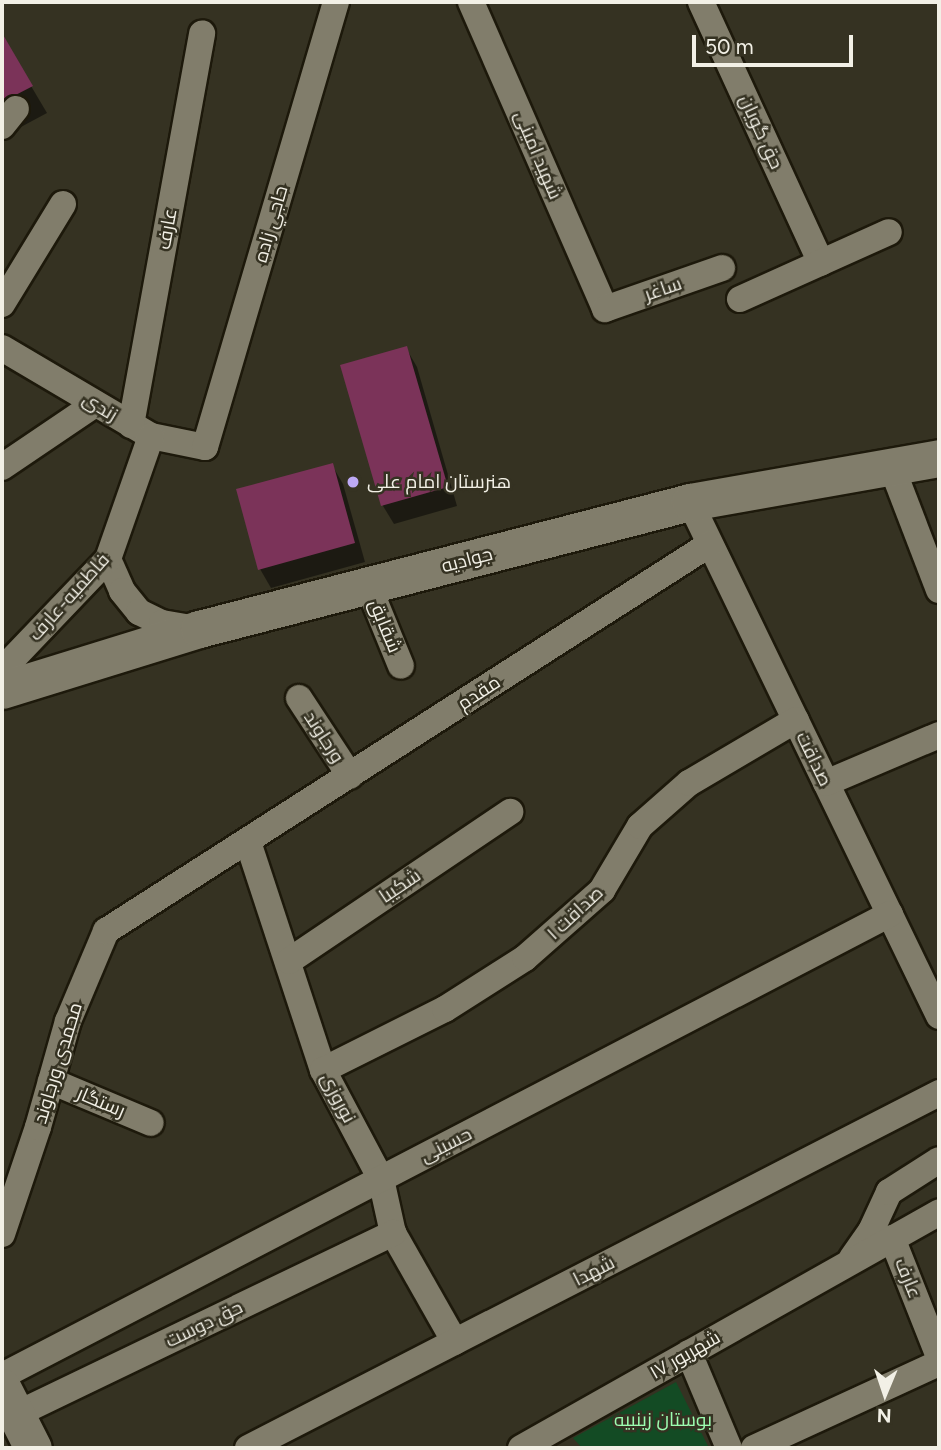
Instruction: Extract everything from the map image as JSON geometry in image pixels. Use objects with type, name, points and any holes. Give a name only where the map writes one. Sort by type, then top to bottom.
[{"type":"main road","name":"جوادیه","points":[[2,690],[199,629],[690,502],[939,458]]},
{"type":"main road","points":[[8,1401],[33,1448]]},
{"type":"street","name":"حاجي زاده","points":[[205,447],[336,2]]},
{"type":"street","name":"شهید امینی","points":[[471,2],[605,309]]},
{"type":"street","name":"حق گویان","points":[[701,2],[821,263]]},
{"type":"street","name":"عارف","points":[[141,431],[202,33]]},
{"type":"street","points":[[2,304],[63,204]]},
{"type":"street","points":[[740,299],[889,232]]},
{"type":"street","name":"ساغر","points":[[605,309],[722,268]]},
{"type":"street","name":"زندی","points":[[2,348],[141,431],[205,447]]},
{"type":"street","points":[[2,467],[95,404]]},
{"type":"street","name":"فاطمیه-عارف","points":[[2,670],[108,559],[141,431]]},
{"type":"street","points":[[891,465],[939,590]]},
{"type":"street","name":"صداقت","points":[[690,502],[939,1016]]},
{"type":"street","name":"مقدم","points":[[248,842],[710,544]]},
{"type":"street","points":[[108,559],[122,591],[139,612],[162,623],[199,629]]},
{"type":"street","name":"شقابق","points":[[368,586],[401,666]]},
{"type":"street","name":"ورجاوند","points":[[299,698],[350,776]]},
{"type":"street","name":"صداقت ۱","points":[[323,1070],[445,1009],[525,958],[603,890],[640,825],[689,783],[796,720]]},
{"type":"street","points":[[826,783],[939,735]]},
{"type":"street","name":"شکیبا","points":[[289,961],[510,812]]},
{"type":"street","name":"نوروزی","points":[[248,842],[323,1070],[381,1179],[393,1233],[455,1342]]},
{"type":"street","name":"محمدی ورجاوند","points":[[2,1234],[68,1021],[106,932],[248,842]]},
{"type":"street","name":"حسینی","points":[[2,1376],[890,914]]},
{"type":"street","name":"رستگار","points":[[51,1081],[151,1123]]},
{"type":"street","name":"شهدا","points":[[248,1448],[939,1093]]},
{"type":"street","name":"۱۷ شهریور","points":[[849,1262],[871,1231],[889,1192],[939,1160]]},
{"type":"street","name":"۱۷ شهریور","points":[[521,1448],[939,1212]]},
{"type":"street","name":"حق دوست","points":[[8,1401],[393,1233]]},
{"type":"street","name":"عارف","points":[[892,1238],[939,1356]]},
{"type":"street","points":[[689,1353],[729,1448]]},
{"type":"street","points":[[754,1448],[939,1363]]},
{"type":"green space","name":"بوستان زینبیه","points":[[676,1382],[709,1448],[582,1448],[573,1438]]},
{"type":"building","points":[[2,33],[33,86],[2,102]]},
{"type":"building","points":[[407,346],[448,487],[381,506],[340,365]]},
{"type":"building","points":[[333,463],[355,543],[258,570],[236,489]]},
{"type":"place","name":"هنرستان امام علی","points":[[353,482]]}]
